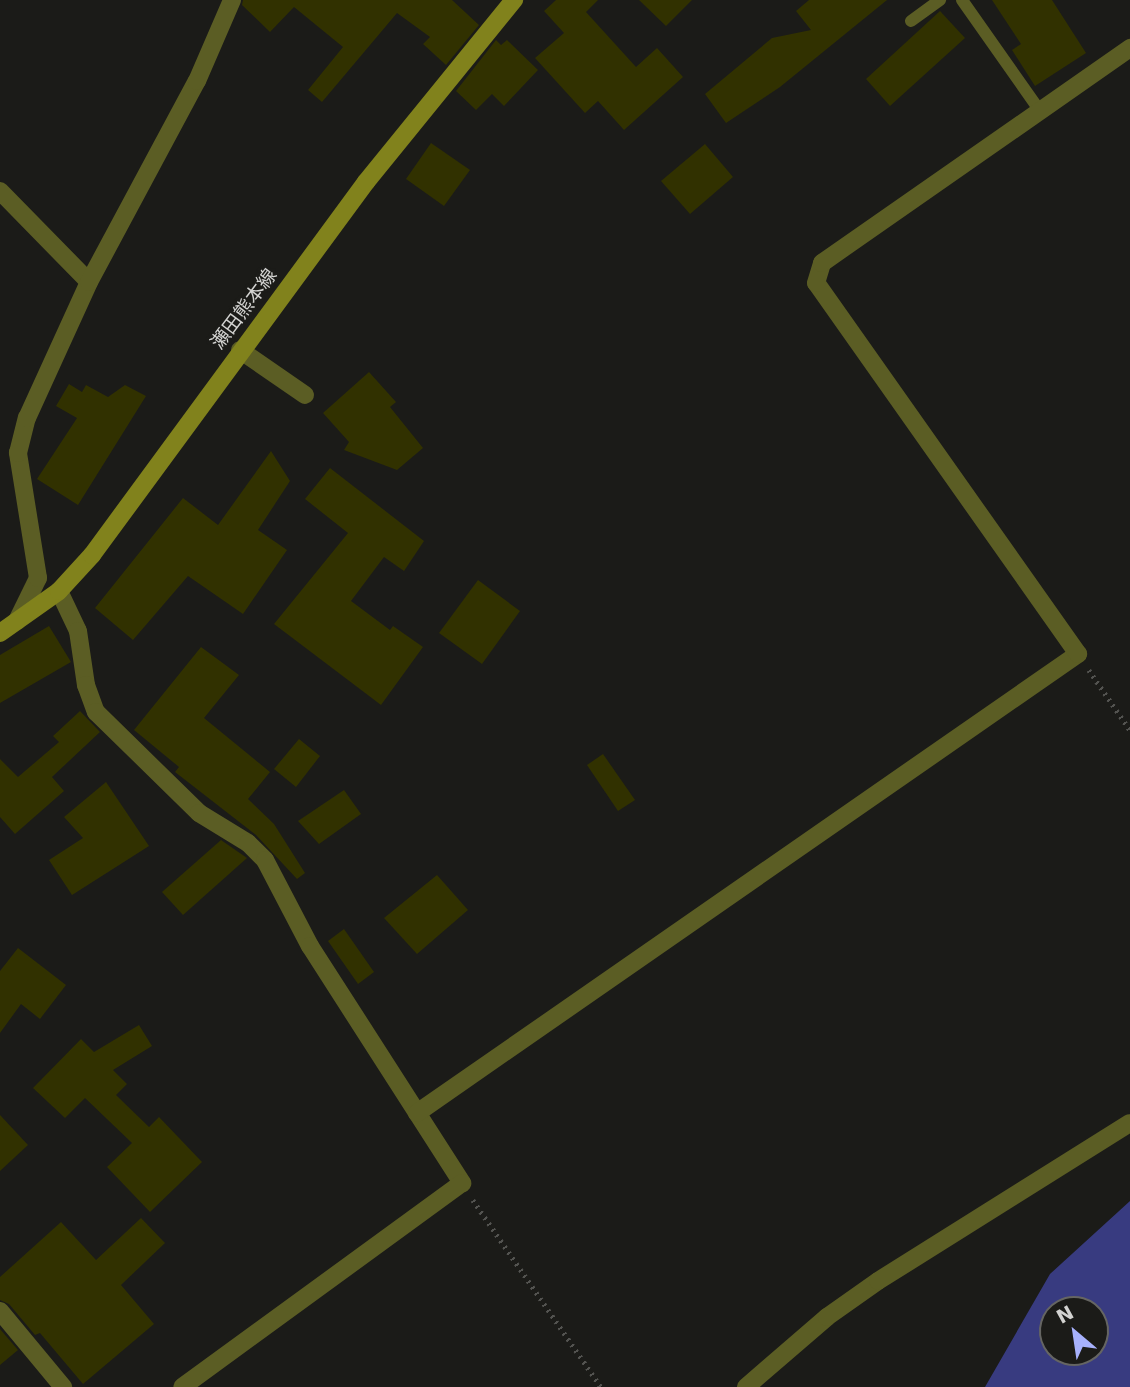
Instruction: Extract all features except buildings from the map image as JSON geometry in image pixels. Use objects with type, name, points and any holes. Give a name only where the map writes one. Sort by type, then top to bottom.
[{"type":"main road","name":"瀬田熊本線","points":[[0,633],[59,591],[92,555],[366,182],[514,0]]},
{"type":"street","points":[[17,621],[38,578],[18,453],[27,418],[89,282],[197,81],[232,0]]},
{"type":"street","points":[[417,1113],[1078,654],[816,283],[822,263],[1130,48]]},
{"type":"street","points":[[0,191],[89,282]]},
{"type":"street","points":[[240,350],[305,395]]},
{"type":"street","points":[[59,591],[78,631],[86,685],[96,712],[199,813],[248,843],[265,860],[310,946],[462,1183],[182,1387]]},
{"type":"street","points":[[746,1387],[827,1317],[878,1281],[1130,1123]]},
{"type":"street","points":[[0,1311],[63,1387]]},
{"type":"lane","points":[[911,20],[940,0]]},
{"type":"lane","points":[[962,0],[1040,111]]},
{"type":"path","points":[[1078,654],[1130,730]]},
{"type":"path","points":[[462,1183],[601,1387]]},
{"type":"shaded area","points":[[1130,1201],[1130,1387],[985,1387],[1050,1274]]}]
